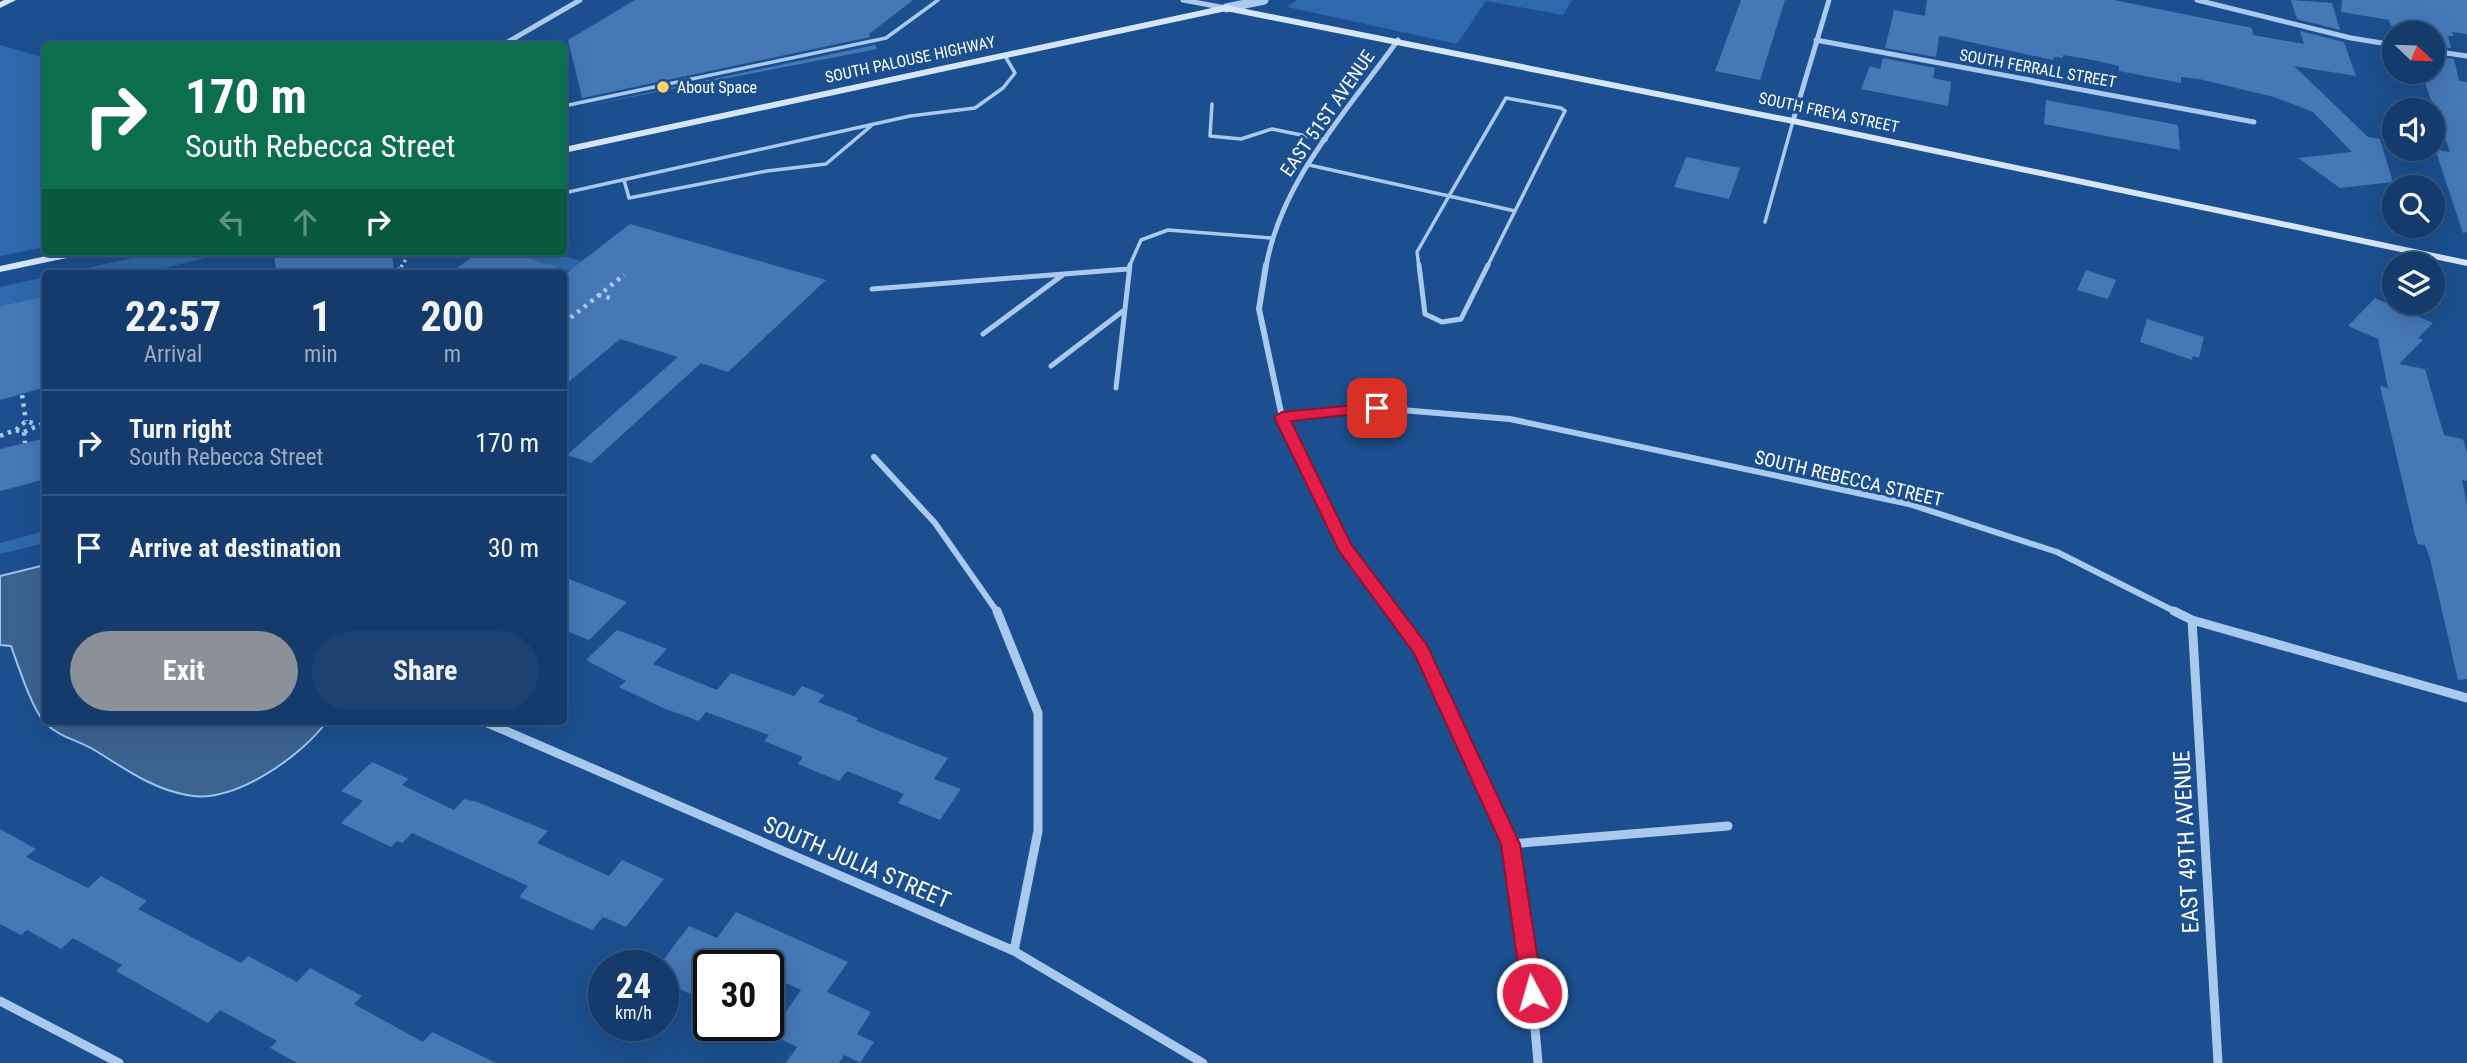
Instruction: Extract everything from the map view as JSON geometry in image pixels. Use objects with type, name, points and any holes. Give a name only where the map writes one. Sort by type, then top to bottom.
[{"type":"main road","points":[[0,5],[12,0]]},
{"type":"main road","name":"SOUTH FREYA STREET","points":[[1226,8],[1398,40],[2467,262]]},
{"type":"main road","name":"SOUTH PALOUSE HIGHWAY","points":[[567,149],[1226,8]]},
{"type":"main road","points":[[0,269],[62,256]]},
{"type":"street","points":[[508,42],[580,0]]},
{"type":"street","name":"SOUTH FREYA STREET","points":[[1183,0],[1226,8]]},
{"type":"street","name":"SOUTH PALOUSE HIGHWAY","points":[[1226,8],[1264,0]]},
{"type":"street","points":[[1793,121],[1829,0]]},
{"type":"street","points":[[2197,0],[2325,32],[2382,43]]},
{"type":"street","name":"EAST 51ST AVENUE","points":[[1398,40],[1296,182],[1272,238],[1259,309],[1282,417],[1345,547],[1421,649],[1510,844],[1530,970],[1538,1063]]},
{"type":"street","name":"SOUTH FERRALL STREET","points":[[1816,40],[2254,122]]},
{"type":"street","points":[[2445,53],[2467,56]]},
{"type":"street","name":"SOUTH REBECCA STREET","points":[[1282,417],[1377,408],[1510,419],[1909,504],[2057,552],[2192,620],[2381,676],[2467,698]]},
{"type":"street","points":[[874,457],[935,523],[997,611],[1038,713],[1038,831],[1014,951]]},
{"type":"street","name":"EAST 49TH AVENUE","points":[[2192,620],[2218,1063]]},
{"type":"street","name":"SOUTH JULIA STREET","points":[[492,725],[1014,951],[1203,1063]]},
{"type":"street","points":[[1510,844],[1728,827]]},
{"type":"street","points":[[0,1001],[119,1063]]},
{"type":"lane","points":[[567,105],[886,38],[939,0]]},
{"type":"lane","points":[[567,192],[873,124],[975,108],[1003,88],[1015,73],[1005,56]]},
{"type":"lane","points":[[1511,98],[1564,109],[1515,211],[1461,319],[1453,323],[1429,319],[1425,314],[1417,252],[1503,100],[1511,98]]},
{"type":"lane","points":[[1212,104],[1210,136],[1241,139],[1272,129],[1326,141]]},
{"type":"lane","points":[[1765,222],[1793,121]]},
{"type":"lane","points":[[624,180],[629,198],[767,171],[826,164],[873,124]]},
{"type":"lane","points":[[1309,165],[1515,211]]},
{"type":"lane","points":[[1116,388],[1128,269],[1141,240],[1168,230],[1272,238]]},
{"type":"lane","points":[[872,289],[1128,269]]},
{"type":"lane","points":[[983,334],[1064,274]]},
{"type":"lane","points":[[1051,366],[1123,311]]},
{"type":"path","points":[[399,270],[408,256]]},
{"type":"path","points":[[567,320],[624,275]]},
{"type":"path","points":[[597,295],[610,298]]},
{"type":"path","points":[[22,395],[26,421]]},
{"type":"path","points":[[26,421],[36,424]]},
{"type":"path","points":[[0,436],[15,430],[26,421]]},
{"type":"path","points":[[15,430],[24,432],[42,423]]},
{"type":"path","points":[[24,432],[25,443]]},
{"type":"shaded area","points":[[1297,0],[1572,0],[1563,15],[1486,1],[1457,44],[1287,7]]},
{"type":"shaded area","points":[[0,45],[42,57],[42,248],[0,256]]},
{"type":"shaded area","points":[[142,256],[214,256],[156,270],[77,270]]},
{"type":"shaded area","points":[[519,256],[564,256],[584,262],[571,270],[556,269]]},
{"type":"shaded area","points":[[42,278],[42,297],[0,306],[0,287]]},
{"type":"shaded area","points":[[42,532],[42,544],[0,554],[0,543]]},
{"type":"shaded area","points":[[42,566],[42,719],[35,708],[11,646],[0,645],[0,576]]},
{"type":"shaded area","points":[[48,725],[324,725],[301,749],[265,775],[225,793],[205,796],[187,795],[151,783]]},
{"type":"building","points":[[635,0],[913,0],[869,34],[870,37],[582,98],[568,40]]},
{"type":"building","points":[[1741,0],[1785,0],[1760,80],[1715,71]]},
{"type":"building","points":[[1927,0],[2114,0],[2252,28],[2253,35],[2304,44],[2300,31],[2344,42],[2356,76],[2294,66],[2368,137],[2380,139],[2382,161],[2387,161],[2391,175],[2382,175],[2382,183],[2340,188],[2298,158],[2352,152],[2313,112],[2274,97],[2199,79],[2181,77],[2181,83],[2119,71],[2119,66],[2093,60],[2063,55],[2063,58],[2054,57],[2053,60],[1947,37],[1939,36],[1936,57],[1885,48],[1894,10],[1925,16]]},
{"type":"building","points":[[2291,0],[2332,3],[2340,30],[2297,19]]},
{"type":"building","points":[[2342,0],[2467,0],[2467,34],[2452,32],[2454,36],[2448,36],[2451,48],[2445,47],[2445,21],[2389,21],[2341,12]]},
{"type":"building","points":[[875,45],[877,49],[585,106]]},
{"type":"building","points":[[1883,58],[1935,68],[1933,78],[1951,82],[1948,106],[1861,89],[1870,66],[1880,69]]},
{"type":"building","points":[[2445,58],[2454,59],[2459,81],[2467,82],[2467,232],[2463,233],[2439,161],[2445,161],[2445,151],[2450,152],[2445,138],[2445,98],[2430,98],[2425,84],[2445,84]]},
{"type":"building","points":[[2046,100],[2178,125],[2180,150],[2044,124]]},
{"type":"building","points":[[1686,157],[1740,168],[1729,199],[1674,187]]},
{"type":"building","points":[[630,224],[826,280],[728,372],[701,363],[591,463],[567,455],[678,357],[620,339],[567,383],[567,273]]},
{"type":"building","points":[[274,256],[392,256],[394,270],[276,270]]},
{"type":"building","points":[[473,256],[520,256],[558,267],[558,270],[454,270]]},
{"type":"building","points":[[2086,270],[2116,280],[2108,299],[2077,290]]},
{"type":"building","points":[[42,297],[42,388],[0,400],[0,306]]},
{"type":"building","points":[[2375,298],[2382,301],[2382,315],[2414,315],[2433,323],[2418,338],[2423,340],[2399,364],[2425,369],[2444,435],[2463,439],[2467,453],[2467,481],[2462,480],[2467,505],[2467,679],[2458,680],[2430,559],[2425,545],[2418,544],[2415,535],[2380,386],[2388,388],[2378,339],[2348,326]]},
{"type":"building","points":[[2147,319],[2204,337],[2199,358],[2193,356],[2192,360],[2140,342]]},
{"type":"building","points":[[42,439],[42,480],[0,491],[0,449]]},
{"type":"building","points":[[567,578],[627,602],[589,640],[567,631]]},
{"type":"building","points":[[617,630],[667,649],[653,664],[717,690],[731,673],[794,696],[802,686],[825,695],[818,702],[858,718],[856,721],[948,758],[934,779],[961,789],[940,820],[898,803],[904,794],[847,771],[839,781],[798,764],[803,757],[764,741],[769,735],[706,712],[699,721],[663,708],[619,687],[626,681],[586,660]]},
{"type":"building","points":[[372,762],[409,779],[402,785],[454,810],[464,799],[548,831],[537,843],[609,876],[622,860],[664,879],[626,927],[603,917],[592,930],[519,897],[528,886],[412,833],[402,843],[397,841],[391,847],[341,823],[363,801],[341,791]]},
{"type":"building","points":[[0,829],[36,849],[26,857],[88,888],[101,876],[147,901],[138,909],[241,963],[248,956],[297,982],[310,968],[362,996],[354,1004],[423,1042],[432,1032],[496,1063],[297,1063],[270,1048],[277,1041],[220,1010],[208,1023],[116,971],[122,965],[73,938],[61,949],[27,930],[21,935],[0,924]]},
{"type":"building","points":[[736,912],[848,962],[827,992],[871,1012],[857,1034],[874,1042],[860,1063],[844,1055],[839,1063],[786,1063],[797,1047],[784,1041],[784,1014],[801,990],[784,982],[784,950],[693,950],[693,995],[679,989],[679,950],[671,950],[689,926],[717,938]]},
{"type":"place","name":"About Space","points":[[663,87]]},
{"type":"route","points":[[1377,408],[1282,417],[1345,547],[1421,649],[1510,844],[1532,993]]}]
